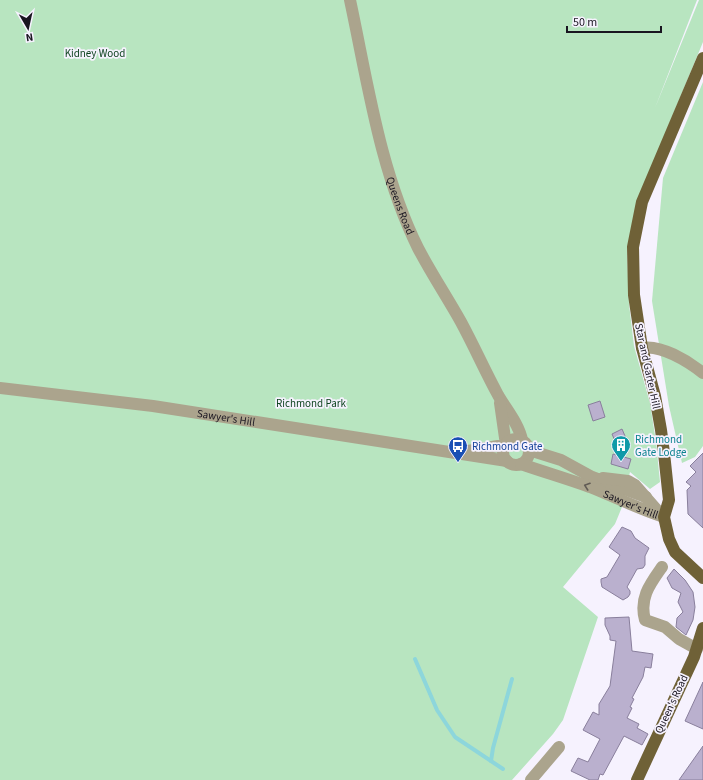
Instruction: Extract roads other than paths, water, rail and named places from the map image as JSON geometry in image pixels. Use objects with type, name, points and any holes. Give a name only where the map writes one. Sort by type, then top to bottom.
[{"type":"main road","name":"Star and Garter Hill","points":[[664,517],[669,500],[661,430],[655,396],[642,348],[634,294],[633,247],[642,202],[703,58]]},
{"type":"main road","points":[[664,517],[669,539],[675,552],[703,578]]},
{"type":"main road","name":"Queen's Road","points":[[637,780],[699,646],[703,628]]},
{"type":"street","name":"Queens Road","points":[[350,0],[388,172],[403,212],[419,249],[461,322],[498,394],[513,419],[522,440]]},
{"type":"street","points":[[642,348],[650,347],[683,359],[703,373]]},
{"type":"street","name":"Sawyer's Hill","points":[[0,388],[153,406],[507,461]]},
{"type":"street","name":"Queens Road","points":[[498,394],[507,444]]},
{"type":"street","points":[[514,439],[522,440],[528,446],[529,450],[527,458],[520,464],[516,465],[507,461],[504,454],[507,444],[514,439]]},
{"type":"street","name":"Sawyer's Hill","points":[[451,453],[480,450],[507,444]]},
{"type":"street","name":"Sawyer's Hill","points":[[529,450],[561,460],[592,477],[628,481],[635,485],[664,517]]},
{"type":"street","name":"Sawyer's Hill","points":[[520,464],[588,487],[623,500],[646,512],[664,517]]},
{"type":"street","points":[[662,567],[646,589],[643,604],[645,620],[665,627],[680,639],[699,646]]},
{"type":"street","points":[[532,780],[559,746]]},
{"type":"waterway","points":[[415,659],[437,710],[455,737],[503,769]]},
{"type":"waterway","points":[[491,761],[493,748],[512,679]]},
{"type":"place","name":"Richmond Gate Lodge","points":[[621,462]]},
{"type":"place","name":"Richmond Gate","points":[[458,463]]},
{"type":"park label","name":"Kidney Wood","points":[[95,53]]},
{"type":"park label","name":"Richmond Park","points":[[311,403]]}]
